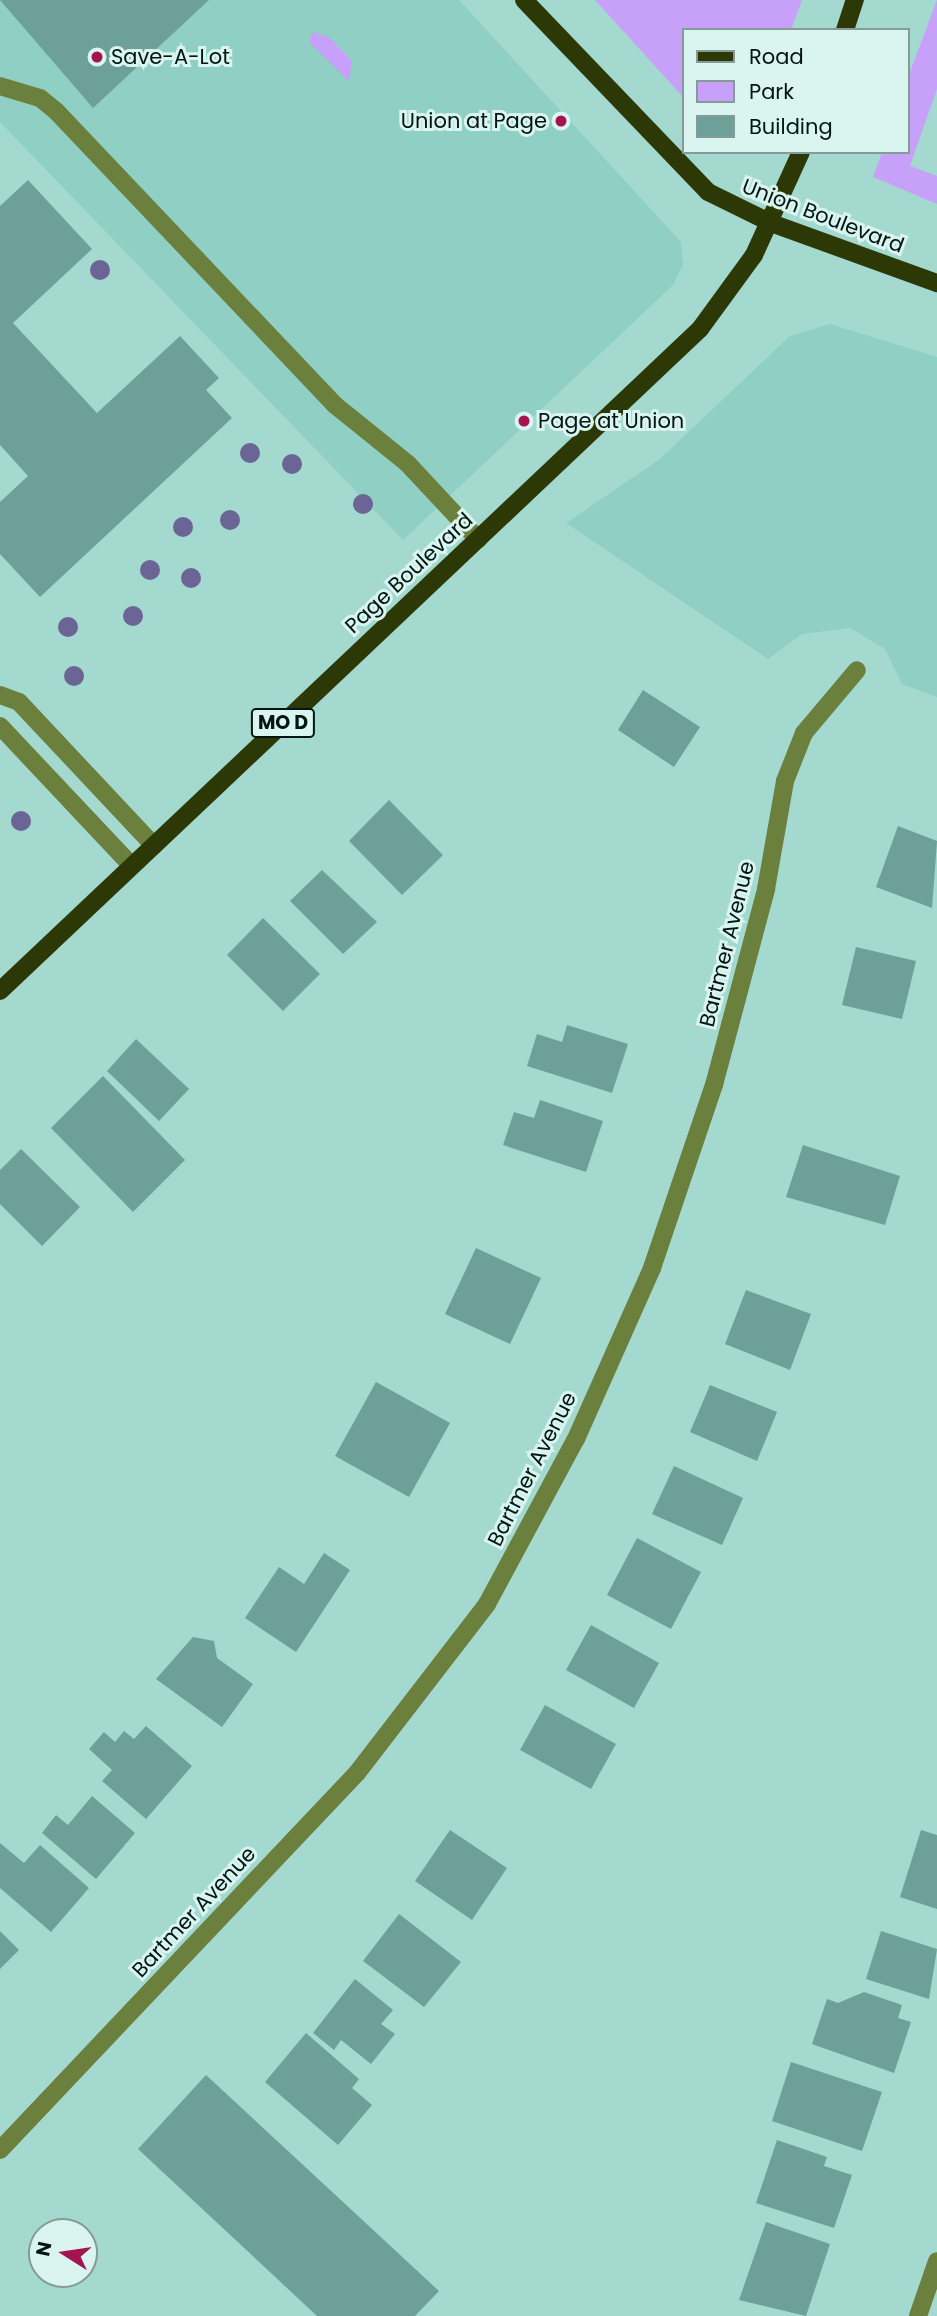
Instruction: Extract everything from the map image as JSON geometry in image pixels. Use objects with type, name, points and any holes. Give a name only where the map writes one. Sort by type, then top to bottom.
[{"type":"main road","name":"Union Boulevard","points":[[524,0],[686,174],[731,205],[771,223],[937,283]]},
{"type":"main road","points":[[846,28],[855,0]]},
{"type":"main road","name":"Page Boulevard","points":[[0,991],[700,329],[771,223],[800,154]]},
{"type":"street","points":[[0,86],[40,98],[56,111],[335,405],[408,464],[478,539]]},
{"type":"street","name":"Bartmer Avenue","points":[[0,2150],[356,1773],[487,1604],[576,1439],[652,1268],[714,1085],[766,889],[785,781],[804,733],[857,670]]},
{"type":"street","points":[[0,695],[19,702],[154,846]]},
{"type":"street","points":[[0,726],[132,866]]},
{"type":"street","points":[[918,2316],[937,2261]]},
{"type":"shaded area","points":[[0,0],[459,0],[681,242],[683,265],[673,285],[403,540],[0,122]]},
{"type":"shaded area","points":[[830,324],[937,357],[937,697],[902,684],[885,649],[850,628],[802,634],[768,659],[566,523],[660,459],[790,336]]},
{"type":"green space","points":[[595,0],[802,0],[792,28],[682,28],[682,96]]},
{"type":"green space","points":[[937,0],[937,89],[910,166],[937,176],[937,204],[873,177],[881,154],[909,154],[909,75]]},
{"type":"green space","points":[[313,32],[329,37],[352,61],[349,81],[309,42]]},
{"type":"building","name":"Save-A-Lot","points":[[0,0],[209,0],[93,108]]},
{"type":"building","points":[[28,180],[92,249],[13,323],[97,413],[180,336],[219,378],[206,390],[232,418],[40,597],[0,554],[0,502],[28,476],[0,445],[0,206]]},
{"type":"building","points":[[643,690],[700,727],[674,767],[618,730]]},
{"type":"building","points":[[389,800],[443,855],[402,895],[349,841]]},
{"type":"building","points":[[898,826],[937,841],[932,908],[876,887]]},
{"type":"building","points":[[322,870],[377,922],[343,954],[290,901]]},
{"type":"building","points":[[263,918],[320,974],[283,1011],[227,955]]},
{"type":"building","points":[[856,947],[916,961],[902,1019],[842,1005]]},
{"type":"building","points":[[567,1025],[628,1044],[612,1093],[527,1066],[537,1034],[562,1042]]},
{"type":"building","points":[[136,1039],[189,1089],[159,1121],[107,1071]]},
{"type":"building","points":[[103,1076],[185,1160],[133,1212],[51,1128]]},
{"type":"building","points":[[540,1100],[603,1121],[586,1172],[503,1145],[514,1112],[534,1118]]},
{"type":"building","points":[[803,1145],[900,1176],[885,1225],[786,1197]]},
{"type":"building","points":[[21,1149],[80,1207],[42,1246],[0,1204],[0,1170]]},
{"type":"building","points":[[476,1248],[541,1278],[510,1344],[445,1314]]},
{"type":"building","points":[[746,1290],[811,1314],[790,1370],[725,1344]]},
{"type":"building","points":[[376,1382],[450,1423],[409,1497],[335,1456]]},
{"type":"building","points":[[710,1385],[777,1412],[757,1461],[690,1432]]},
{"type":"building","points":[[674,1466],[743,1498],[722,1545],[652,1514]]},
{"type":"building","points":[[637,1538],[701,1572],[671,1629],[607,1595]]},
{"type":"building","points":[[324,1553],[350,1570],[296,1652],[245,1618],[279,1567],[304,1584]]},
{"type":"building","points":[[591,1625],[659,1663],[634,1708],[566,1670]]},
{"type":"building","points":[[193,1637],[214,1641],[217,1658],[253,1684],[222,1727],[156,1679]]},
{"type":"building","points":[[545,1705],[616,1744],[591,1789],[520,1750]]},
{"type":"building","points":[[146,1726],[192,1766],[146,1819],[102,1781],[112,1770],[89,1749],[104,1732],[115,1742],[124,1731],[134,1739]]},
{"type":"building","points":[[92,1796],[135,1833],[96,1879],[42,1833],[56,1815],[68,1825]]},
{"type":"building","points":[[450,1830],[507,1868],[472,1920],[415,1881]]},
{"type":"building","points":[[921,1830],[937,1835],[937,1909],[900,1897]]},
{"type":"building","points":[[0,1843],[24,1863],[40,1845],[89,1888],[51,1932],[0,1888]]},
{"type":"building","points":[[399,1914],[461,1962],[424,2007],[363,1961]]},
{"type":"building","points":[[0,1931],[19,1950],[0,1969]]},
{"type":"building","points":[[881,1931],[937,1949],[929,1999],[866,1979]]},
{"type":"building","points":[[355,1979],[393,2010],[381,2024],[395,2034],[371,2064],[341,2040],[334,2050],[313,2033]]},
{"type":"building","points":[[864,1992],[902,2005],[898,2018],[911,2022],[894,2073],[812,2044],[827,1999],[838,2003]]},
{"type":"building","points":[[306,2033],[359,2079],[352,2088],[372,2105],[338,2145],[265,2082]]},
{"type":"building","points":[[791,2062],[882,2092],[862,2151],[772,2121]]},
{"type":"building","points":[[206,2075],[439,2291],[415,2316],[317,2316],[138,2149]]},
{"type":"building","points":[[777,2140],[827,2157],[824,2166],[852,2175],[834,2228],[756,2203]]},
{"type":"building","points":[[766,2222],[830,2244],[806,2316],[739,2300]]},
{"type":"place","name":"Save-A-Lot","points":[[97,57]]},
{"type":"place","name":"Union at Page","points":[[561,121]]},
{"type":"place","name":"Page at Union","points":[[524,421]]}]
